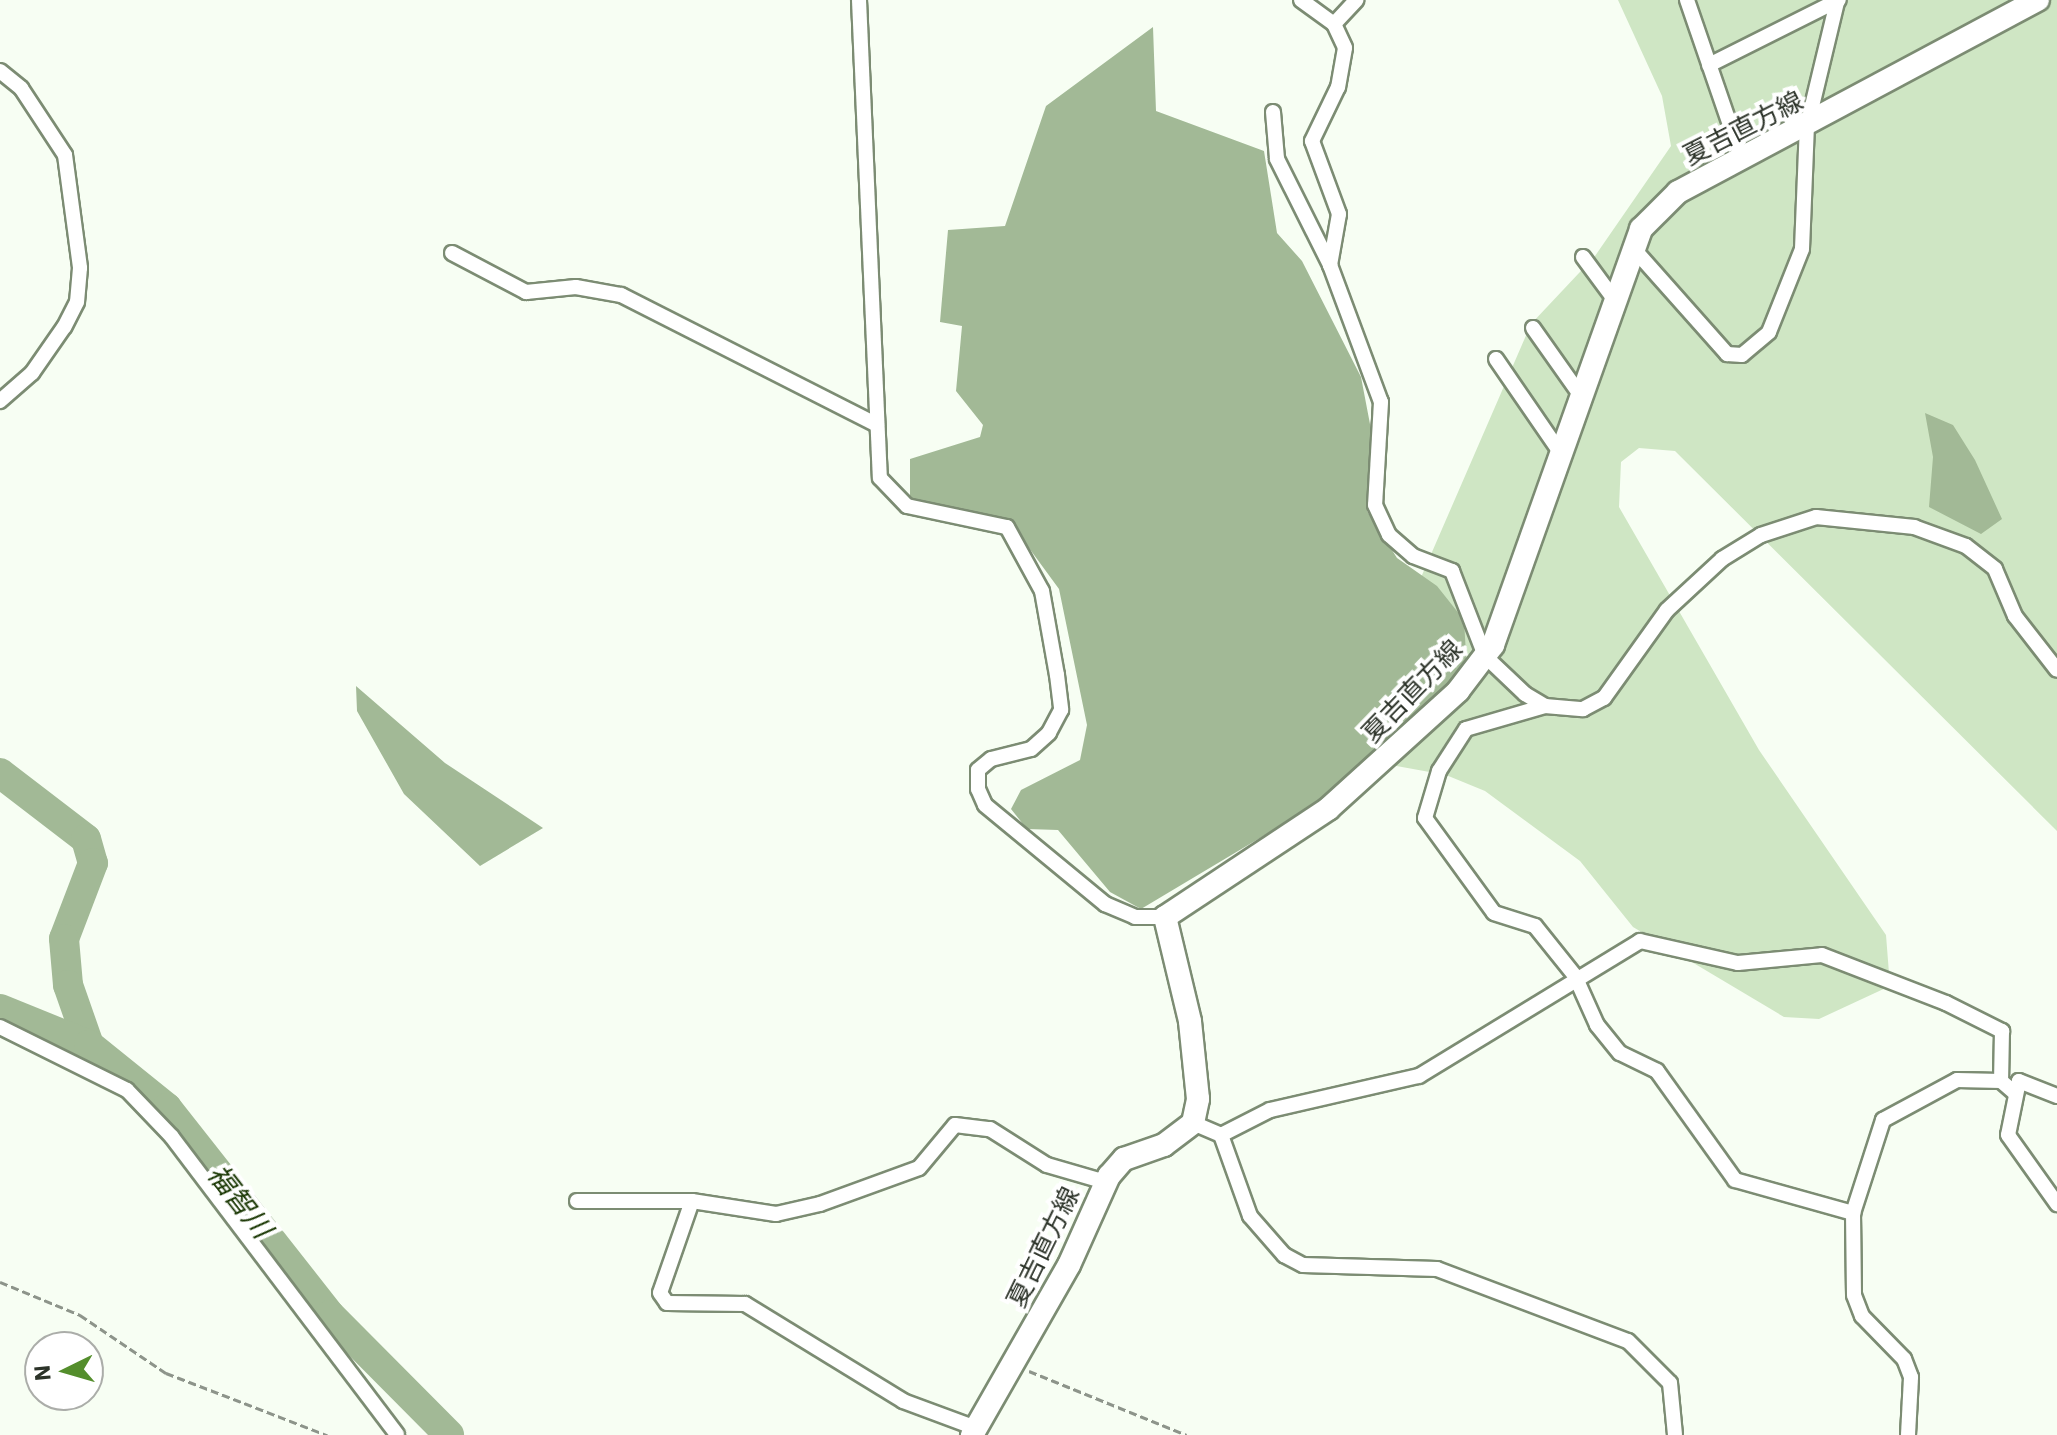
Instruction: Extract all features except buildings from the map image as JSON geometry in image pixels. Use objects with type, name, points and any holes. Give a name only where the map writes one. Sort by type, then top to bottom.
[{"type":"main road","name":"夏吉直方線","points":[[1165,917],[1328,809],[1458,691],[1485,656],[1511,609],[1614,299],[1641,229],[1678,192],[1807,127],[2038,0]]},
{"type":"main road","points":[[1165,917],[1190,1021],[1198,1099],[1193,1123]]},
{"type":"main road","name":"夏吉直方線","points":[[974,1432],[1015,1365],[1106,1182],[1124,1159],[1164,1145],[1193,1123]]},
{"type":"street","points":[[859,0],[869,93],[880,478],[890,495],[907,506],[1007,527],[1042,591],[1061,710],[1031,749],[978,770],[985,805],[1105,904],[1135,917],[1165,917]]},
{"type":"street","points":[[1301,0],[1334,24],[1345,48],[1338,87],[1312,141],[1339,214],[1330,265]]},
{"type":"street","points":[[1334,24],[1356,0]]},
{"type":"street","points":[[1687,0],[1742,160]]},
{"type":"street","points":[[1709,65],[1838,1]]},
{"type":"street","points":[[1633,248],[1727,354],[1742,355],[1778,318],[1802,249],[1807,127],[1838,1]]},
{"type":"street","points":[[0,71],[21,88],[65,155],[80,268],[77,302],[64,327],[32,373],[0,401]]},
{"type":"street","points":[[1273,112],[1277,159],[1330,265],[1381,402],[1375,505],[1389,535],[1413,556],[1452,571],[1485,656],[1545,706]]},
{"type":"street","points":[[452,253],[526,292],[576,287],[621,295],[877,425]]},
{"type":"street","points":[[1583,257],[1614,299]]},
{"type":"street","points":[[1533,328],[1581,396]]},
{"type":"street","points":[[1496,359],[1562,455]]},
{"type":"street","points":[[1853,1213],[1735,1180],[1657,1071],[1620,1053],[1597,1025],[1575,976],[1535,926],[1494,913],[1425,818],[1439,771],[1466,729],[1545,706],[1583,709],[1604,698],[1667,610],[1722,559],[1816,517],[1914,527],[1966,546],[1995,569],[2015,616],[2057,670]]},
{"type":"street","points":[[1221,1135],[1270,1110],[1419,1076],[1575,976],[1640,941],[1738,963],[1822,955],[2002,1031],[2001,1081]]},
{"type":"street","points":[[0,1027],[67,1055],[145,1109],[397,1435]]},
{"type":"street","points":[[1908,1435],[1911,1377],[1904,1359],[1862,1316],[1854,1295],[1853,1213],[1883,1120],[1957,1080],[2001,1081],[2015,1093]]},
{"type":"street","points":[[2057,1096],[2019,1081],[2008,1135],[2057,1204]]},
{"type":"street","points":[[1193,1123],[1221,1135],[1250,1216],[1284,1255],[1303,1265],[1437,1269],[1628,1341],[1670,1383],[1675,1435]]},
{"type":"street","points":[[577,1201],[692,1201],[776,1214],[820,1204],[919,1168],[955,1125],[990,1129],[1047,1165],[1106,1182]]},
{"type":"street","points":[[692,1201],[660,1293],[667,1303],[745,1304],[903,1401],[974,1432]]},
{"type":"path","points":[[0,1282],[80,1315],[166,1373],[327,1435]]},
{"type":"path","points":[[1015,1365],[1187,1435]]},
{"type":"shaded area","points":[[1618,0],[2057,0],[2057,831],[1675,451],[1639,448],[1621,462],[1619,507],[1759,750],[1886,935],[1890,986],[1819,1019],[1784,1017],[1633,927],[1580,861],[1485,791],[1446,775],[1380,763],[1370,749],[1386,658],[1531,324],[1595,256],[1671,146],[1662,96]]},
{"type":"shaded area","points":[[1153,27],[1156,111],[1264,151],[1277,233],[1302,261],[1361,377],[1374,445],[1367,511],[1397,558],[1437,586],[1464,620],[1467,671],[1315,805],[1141,909],[1110,892],[1058,830],[1027,829],[1011,809],[1021,790],[1080,760],[1087,725],[1059,589],[1010,522],[910,499],[910,459],[980,437],[983,425],[956,391],[962,326],[940,322],[948,230],[1005,226],[1046,106]]},
{"type":"shaded area","points":[[1925,413],[1953,425],[1975,460],[2002,519],[1981,534],[1929,507],[1933,457]]},
{"type":"shaded area","points":[[356,686],[445,763],[543,828],[480,866],[404,794],[357,711]]},
{"type":"waterway","points":[[0,773],[86,839],[93,863],[64,939],[68,985],[89,1045]]},
{"type":"waterway","name":"福智川","points":[[0,1009],[89,1045],[167,1108],[330,1315],[449,1435]]}]
